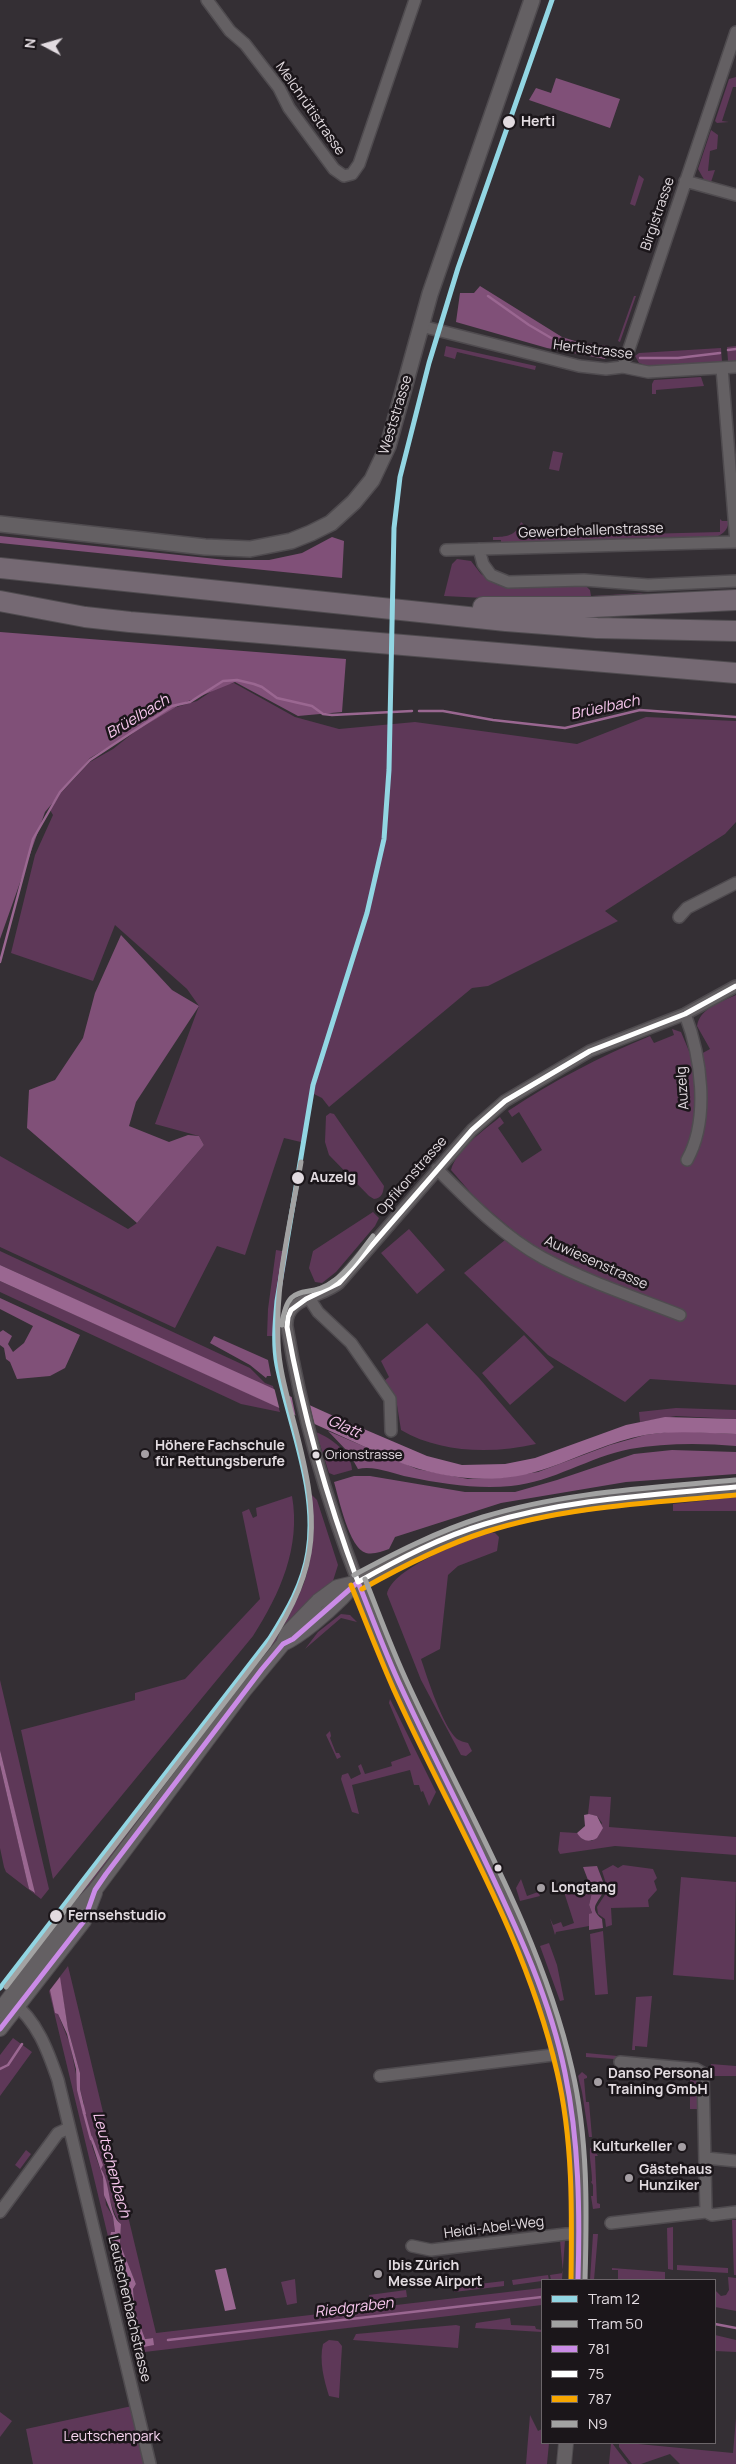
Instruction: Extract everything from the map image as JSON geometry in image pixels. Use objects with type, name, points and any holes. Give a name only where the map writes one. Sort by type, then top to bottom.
[{"type":"highway","points":[[0,568],[305,600],[457,611],[597,632],[736,644]]},
{"type":"highway","points":[[457,611],[736,600]]},
{"type":"highway","points":[[0,601],[85,617]]},
{"type":"highway","points":[[0,615],[85,617],[374,644],[733,674]]},
{"type":"highway","points":[[597,632],[736,631]]},
{"type":"main road","name":"Weststrasse","points":[[0,524],[228,549],[273,546],[311,534],[346,511],[372,480],[395,425],[421,326],[532,0]]},
{"type":"street","name":"Melchrütistrasse","points":[[207,0],[230,32],[245,44],[279,88],[289,108],[334,169],[344,176],[352,174],[358,164],[415,0]]},
{"type":"street","name":"Birgistrasse","points":[[623,367],[736,32]]},
{"type":"street","points":[[723,71],[736,72]]},
{"type":"street","points":[[685,181],[736,195]]},
{"type":"street","name":"Hertistrasse","points":[[421,326],[571,365],[606,369],[623,367],[648,372],[736,367]]},
{"type":"street","name":"Gewerbehallenstrasse","points":[[446,550],[736,542],[722,368]]},
{"type":"street","points":[[479,549],[483,564],[490,575],[508,582],[584,580],[648,585],[736,581]]},
{"type":"street","points":[[679,917],[687,908],[736,883]]},
{"type":"street","name":"Opfikonstrasse","points":[[358,1582],[322,1483],[296,1378],[287,1318],[292,1306],[324,1293],[339,1283],[472,1130],[517,1093],[590,1051],[685,1014],[736,986]]},
{"type":"street","name":"Auzelg","points":[[685,1014],[690,1030],[701,1091],[701,1109],[695,1146],[687,1160]]},
{"type":"street","name":"Auwiesenstrasse","points":[[437,1169],[492,1221],[541,1257],[591,1280],[680,1315]]},
{"type":"street","points":[[309,1298],[318,1312],[351,1343],[390,1399],[391,1431]]},
{"type":"street","points":[[0,2029],[9,2005],[84,1921],[96,1890],[238,1699],[283,1644],[293,1639],[341,1599],[358,1582],[424,1547],[507,1518],[567,1506],[736,1487]]},
{"type":"street","points":[[358,1582],[401,1687],[448,1781],[523,1942],[539,1982],[561,2054],[574,2131],[580,2195],[578,2279]]},
{"type":"street","name":"Leutschenbachstrasse","points":[[9,2005],[29,2018],[50,2059],[58,2080],[150,2464]]},
{"type":"street","points":[[380,2076],[561,2054]]},
{"type":"street","points":[[620,2062],[701,2071],[704,2078],[706,2212]]},
{"type":"street","points":[[0,2212],[58,2133],[69,2128]]},
{"type":"street","points":[[706,2158],[736,2160]]},
{"type":"street","points":[[610,2223],[706,2212],[712,2214],[736,2212]]},
{"type":"street","name":"Heidi-Abel-Weg","points":[[412,2246],[431,2250],[580,2234]]},
{"type":"street","points":[[564,2464],[566,2444]]},
{"type":"green space","points":[[736,77],[736,87],[733,87],[722,121],[729,122],[717,123],[715,121],[729,79]]},
{"type":"green space","points":[[711,130],[718,135],[717,149],[710,151],[708,171],[715,170],[711,182],[706,183],[698,169]]},
{"type":"green space","points":[[639,175],[644,179],[635,206],[630,204]]},
{"type":"green space","points":[[634,296],[636,296],[620,342],[618,341]]},
{"type":"green space","points":[[446,346],[536,366],[535,370],[457,352],[455,359],[444,356]]},
{"type":"green space","points":[[736,346],[736,361],[728,361],[727,347]]},
{"type":"green space","points":[[721,348],[722,362],[650,367],[639,363],[635,356],[639,353]]},
{"type":"green space","points":[[701,377],[704,386],[656,390],[656,394],[652,394],[654,380]]},
{"type":"green space","points":[[553,451],[563,453],[559,471],[549,469]]},
{"type":"green space","points":[[720,519],[722,521],[729,521],[727,528],[721,534],[712,538],[501,543],[501,540],[493,540],[493,537],[510,535],[519,527],[521,522],[530,529],[542,531],[565,528],[565,536],[720,532]]},
{"type":"green space","points":[[457,559],[471,561],[481,574],[500,586],[585,585],[590,590],[591,596],[644,593],[634,596],[524,600],[444,596],[452,564]]},
{"type":"green space","points":[[234,683],[295,717],[339,729],[415,722],[577,744],[646,717],[736,721],[736,822],[725,834],[605,911],[618,921],[488,986],[472,988],[329,1107],[322,1098],[314,1094],[305,1143],[284,1138],[245,1255],[217,1246],[175,1328],[0,1247],[0,1156],[128,1229],[137,1223],[204,1145],[199,1136],[155,1124],[199,1006],[187,989],[115,925],[93,981],[11,953],[35,855],[53,815],[50,810],[60,794],[90,762],[113,749],[137,730],[170,709],[197,701],[221,685]]},
{"type":"green space","points":[[736,995],[736,1385],[650,1379],[625,1402],[548,1355],[464,1273],[515,1232],[477,1200],[451,1170],[454,1162],[465,1148],[500,1117],[504,1123],[498,1128],[522,1163],[542,1150],[519,1112],[512,1117],[508,1111],[559,1080],[613,1052],[650,1036],[654,1043],[674,1035],[672,1029],[681,1032],[689,1051],[701,1054],[710,1049],[697,1026],[699,1020],[712,1006]]},
{"type":"green space","points":[[330,1113],[334,1114],[384,1186],[383,1193],[379,1198],[374,1199],[369,1196],[329,1155],[325,1142],[326,1116]]},
{"type":"green space","points":[[373,1212],[379,1218],[375,1226],[336,1272],[322,1283],[315,1282],[309,1268],[313,1251]]},
{"type":"green space","points":[[409,1229],[445,1270],[417,1294],[381,1253]]},
{"type":"green space","points":[[276,1250],[288,1252],[278,1311],[277,1336],[267,1336],[268,1309]]},
{"type":"green space","points":[[0,1251],[250,1368],[265,1383],[273,1386],[280,1412],[241,1404],[0,1292],[0,1281],[272,1404],[223,1367],[0,1265]]},
{"type":"green space","points":[[427,1323],[479,1378],[536,1444],[502,1449],[467,1449],[432,1443],[416,1438],[401,1430],[397,1405],[384,1381],[389,1377],[381,1361]]},
{"type":"green space","points":[[524,1335],[554,1367],[510,1405],[482,1373]]},
{"type":"green space","points":[[676,1408],[736,1410],[736,1419],[676,1416],[640,1422],[639,1412]]},
{"type":"green space","points":[[316,1432],[334,1442],[345,1452],[352,1470],[334,1475],[329,1473]]},
{"type":"green space","points":[[311,1494],[317,1500],[338,1565],[332,1584],[125,1839],[73,1907],[72,1901],[69,1903],[259,1658],[291,1611],[306,1577],[311,1557],[313,1515]]},
{"type":"green space","points":[[292,1496],[294,1533],[291,1552],[280,1587],[263,1620],[253,1636],[53,1879],[21,1730],[135,1700],[135,1693],[185,1679],[260,1599],[242,1512],[249,1509],[253,1518],[257,1516],[256,1508]]},
{"type":"green space","points":[[736,1497],[736,1511],[673,1511],[673,1504]]},
{"type":"green space","points":[[489,1532],[495,1533],[499,1537],[497,1551],[458,1566],[448,1575],[440,1649],[421,1659],[446,1724],[457,1739],[468,1743],[472,1751],[466,1756],[461,1755],[421,1680],[387,1594],[392,1584],[415,1565],[447,1549]]},
{"type":"green space","points":[[341,1614],[350,1615],[357,1622],[341,1618],[305,1649],[318,1632]]},
{"type":"green space","points":[[0,1680],[49,1889],[41,1899],[6,1872],[0,1848],[0,1765],[29,1889],[34,1893],[0,1750]]},
{"type":"green space","points":[[390,1699],[436,1792],[429,1806],[419,1785],[414,1785],[410,1770],[352,1785],[359,1814],[352,1812],[341,1779],[342,1775],[348,1773],[351,1779],[361,1774],[358,1766],[361,1764],[365,1774],[392,1766],[391,1762],[411,1755],[389,1703]]},
{"type":"green space","points":[[330,1731],[330,1738],[336,1753],[339,1753],[341,1757],[337,1759],[326,1735]]},
{"type":"green space","points":[[590,1796],[611,1797],[609,1827],[736,1837],[736,1855],[615,1846],[560,1854],[558,1850],[560,1832],[577,1833],[583,1839],[592,1841],[602,1823],[597,1816],[588,1814]]},
{"type":"green space","points":[[613,1865],[618,1868],[623,1865],[653,1869],[657,1878],[654,1881],[657,1890],[648,1900],[649,1907],[611,1908],[612,1925],[606,1927],[605,1919],[598,1914],[597,1907],[608,1890],[602,1871]]},
{"type":"green space","points":[[681,1877],[736,1882],[734,1980],[673,1975]]},
{"type":"green space","points":[[521,1879],[527,1896],[538,1892],[540,1896],[520,1901],[516,1888]]},
{"type":"green space","points":[[589,1879],[594,1884],[589,1905],[592,1913],[589,1915],[589,1926],[556,1932],[555,1935],[550,1918],[553,1925],[561,1922],[563,1927],[574,1923],[564,1892],[568,1888]]},
{"type":"green space","points":[[603,1931],[608,1994],[595,1995],[590,1934]]},
{"type":"green space","points":[[549,1943],[557,1965],[564,2000],[560,2001],[540,1946]]},
{"type":"green space","points":[[68,1966],[156,2333],[541,2288],[541,2305],[136,2353],[49,1991]],"holes":[[[60,1981],[68,2029],[80,2073],[83,2109],[70,2044],[58,2014]],[[92,2136],[102,2176],[92,2146]],[[103,2178],[121,2224],[120,2245],[136,2284],[133,2289],[135,2312],[144,2339],[153,2338],[138,2348],[136,2327],[130,2314],[120,2268],[112,2244],[115,2232],[113,2217],[106,2205]]]},
{"type":"green space","points":[[652,1996],[647,2047],[635,2046],[635,2050],[632,2050],[636,1997]]},
{"type":"green space","points":[[13,2038],[32,2052],[0,2096],[0,2055]]},
{"type":"green space","points":[[586,2053],[628,2057],[628,2060],[586,2057]]},
{"type":"green space","points":[[711,2064],[736,2066],[736,2076],[712,2076]]},
{"type":"green space","points":[[618,2067],[633,2069],[632,2076],[618,2076]]},
{"type":"green space","points":[[582,2072],[587,2076],[584,2079],[586,2102],[589,2102],[592,2137],[589,2137],[578,2076]]},
{"type":"green space","points":[[690,2076],[697,2076],[698,2109],[690,2109]]},
{"type":"green space","points":[[590,2148],[593,2148],[598,2156],[595,2156],[597,2203],[600,2204],[600,2208],[593,2209],[591,2196],[593,2196],[593,2185],[591,2182]]},
{"type":"green space","points":[[26,2150],[31,2154],[20,2169],[15,2165]]},
{"type":"green space","points":[[732,2220],[736,2220],[736,2275],[734,2275]]},
{"type":"green space","points":[[673,2227],[673,2270],[668,2269],[667,2228]]},
{"type":"green space","points":[[593,2234],[598,2234],[594,2279],[590,2279]]},
{"type":"green space","points":[[560,2240],[565,2240],[563,2270]]},
{"type":"green space","points":[[677,2265],[728,2268],[728,2273],[677,2270]]},
{"type":"green space","points":[[612,2268],[665,2272],[665,2279],[618,2279],[618,2270],[612,2270]]},
{"type":"green space","points":[[562,2273],[562,2279],[551,2279],[550,2275]]},
{"type":"green space","points":[[548,2275],[549,2279],[513,2285],[512,2280]]},
{"type":"green space","points":[[728,2277],[736,2278],[736,2311],[716,2307],[716,2291],[721,2296],[726,2295],[729,2290]]},
{"type":"green space","points":[[295,2279],[297,2303],[287,2305],[281,2282]]},
{"type":"green space","points":[[504,2281],[504,2286],[454,2292],[454,2287]]},
{"type":"green space","points":[[406,2290],[407,2297],[370,2301],[369,2295]]},
{"type":"green space","points":[[510,2318],[511,2325],[535,2326],[541,2332],[475,2328],[476,2323]]},
{"type":"green space","points":[[460,2326],[458,2348],[353,2340],[356,2334]]},
{"type":"green space","points":[[716,2335],[736,2340],[736,2352],[716,2351]]},
{"type":"green space","points":[[329,2340],[338,2341],[342,2346],[339,2398],[329,2396],[325,2384],[322,2357],[323,2344]]},
{"type":"green space","name":"Leutschenpark","points":[[132,2406],[146,2464],[33,2464],[26,2429]]},
{"type":"green space","points":[[0,2412],[12,2421],[0,2437]]},
{"type":"green space","points":[[530,2415],[538,2431],[541,2430],[541,2444],[549,2444],[547,2464],[526,2464]]},
{"type":"green space","points":[[736,2418],[736,2464],[680,2464],[670,2454],[641,2464],[632,2464],[619,2447],[619,2444],[638,2444],[733,2453]]},
{"type":"green space","points":[[611,2444],[613,2444],[628,2464],[609,2464]]},
{"type":"shaded area","points":[[556,78],[620,99],[610,128],[529,100],[536,88],[551,93]]},
{"type":"shaded area","points":[[480,286],[562,337],[578,342],[609,346],[605,359],[547,348],[456,322],[460,293],[474,293]]},
{"type":"shaded area","points":[[0,536],[226,560],[269,560],[302,553],[332,537],[344,541],[342,578],[0,543]]},
{"type":"shaded area","points":[[0,632],[346,659],[342,712],[298,716],[235,682],[181,704],[90,758],[45,812],[0,939]]},
{"type":"shaded area","points":[[121,935],[172,990],[199,1006],[136,1102],[129,1126],[169,1142],[188,1135],[199,1136],[204,1145],[137,1223],[27,1128],[29,1090],[55,1080],[83,1038],[95,993]]},
{"type":"shaded area","points":[[0,1298],[80,1335],[65,1368],[50,1376],[17,1379],[10,1362],[6,1359],[4,1348],[0,1345],[0,1332],[3,1330],[12,1336],[8,1344],[13,1352],[24,1343],[33,1326],[0,1309]]},
{"type":"shaded area","points":[[214,1336],[268,1360],[271,1376],[266,1378],[250,1365],[210,1343]]},
{"type":"shaded area","points":[[328,1431],[417,1469],[468,1479],[499,1478],[538,1472],[610,1445],[645,1435],[675,1431],[736,1434],[736,1446],[683,1444],[630,1449],[542,1480],[511,1486],[485,1487],[434,1482],[370,1468],[358,1469],[349,1453]]},
{"type":"shaded area","points":[[672,1450],[736,1452],[736,1474],[626,1482],[501,1503],[395,1537],[389,1549],[372,1554],[360,1549],[350,1533],[334,1482],[354,1476],[370,1476],[465,1492],[515,1492],[634,1454]]},
{"type":"shaded area","points":[[597,1866],[605,1887],[596,1903],[595,1910],[602,1919],[603,1928],[589,1930],[589,1914],[592,1913],[589,1905],[594,1884],[588,1880],[583,1867]]},
{"type":"water","name":"Glatt","points":[[0,1265],[338,1418],[427,1456],[462,1465],[505,1464],[535,1458],[626,1425],[665,1417],[736,1419],[736,1434],[679,1432],[645,1435],[608,1445],[529,1474],[510,1477],[491,1479],[471,1478],[433,1473],[396,1461],[0,1281]]},
{"type":"water","points":[[0,1750],[35,1893],[29,1889],[27,1881],[0,1765]]},
{"type":"water","points":[[584,1815],[597,1816],[603,1828],[597,1838],[588,1841],[577,1833],[585,1826]]},
{"type":"water","points":[[60,1977],[68,2029],[80,2073],[80,2089],[86,2114],[83,2114],[77,2090],[76,2069],[67,2034],[58,2014],[55,2013],[50,1990]]},
{"type":"water","points":[[92,2136],[103,2165],[101,2169],[107,2182],[114,2214],[121,2224],[120,2244],[136,2284],[133,2289],[135,2312],[145,2339],[153,2338],[154,2345],[138,2348],[136,2327],[130,2314],[120,2268],[110,2238],[111,2232],[115,2232],[113,2217],[104,2195],[103,2177],[90,2137]]},
{"type":"water","points":[[226,2268],[236,2309],[225,2311],[215,2270]]},
{"type":"pier","points":[[274,1387],[287,1393],[293,1417],[280,1411]]},
{"type":"pier","points":[[291,1394],[309,1403],[315,1427],[296,1418]]},
{"type":"waterway","points":[[488,296],[529,325],[570,349],[609,355]]},
{"type":"waterway","points":[[728,350],[736,349]]},
{"type":"waterway","points":[[640,358],[678,358],[720,353]]},
{"type":"waterway","name":"Brüelbach","points":[[0,962],[33,839],[60,792],[90,760],[172,706],[190,702],[223,681],[237,680],[262,687],[277,698],[312,706],[323,714],[412,711]]},
{"type":"waterway","name":"Brüelbach","points":[[419,711],[443,711],[493,720],[565,728],[640,710],[736,717]]},
{"type":"waterway","points":[[0,2069],[8,2065],[22,2044]]},
{"type":"waterway","name":"Leutschenbach","points":[[84,2113],[91,2139]]},
{"type":"waterway","name":"Riedgraben","points":[[168,2340],[541,2297]]},
{"type":"waterway","name":"Riedgraben","points":[[716,2324],[736,2328]]},
{"type":"tram line","name":"12","points":[[0,1988],[270,1638],[294,1597],[306,1564],[310,1528],[309,1505],[301,1458],[277,1365],[275,1341],[276,1309],[313,1085],[367,913],[384,839],[389,770],[394,528],[400,477],[429,363],[458,268],[552,0]]},
{"type":"tram line","name":"50","points":[[6,1987],[268,1646],[286,1617],[307,1565],[311,1540],[308,1488],[303,1459],[284,1385],[278,1342],[281,1274],[301,1162]]},
{"type":"tram line","name":"50","points":[[282,1325],[285,1310],[294,1295],[316,1290],[335,1280],[351,1265],[373,1236]]},
{"type":"transit line","name":"75","points":[[358,1582],[326,1488],[300,1392],[287,1327],[291,1310],[306,1299],[339,1283],[472,1130],[505,1101],[590,1051],[685,1014],[736,986]]},
{"type":"transit line","name":"N9","points":[[354,1575],[433,1536],[483,1517],[514,1509],[576,1496],[735,1480]]},
{"type":"transit line","name":"75","points":[[358,1582],[436,1542],[469,1529],[516,1516],[578,1503],[736,1487]]},
{"type":"transit line","name":"787","points":[[362,1589],[437,1550],[485,1532],[516,1523],[547,1516],[609,1507],[736,1495]]},
{"type":"transit line","name":"N9","points":[[365,1579],[408,1684],[522,1921],[558,2019],[572,2069],[584,2148],[586,2201],[585,2279]]},
{"type":"transit line","name":"781","points":[[358,1582],[395,1674],[509,1912],[542,1991],[551,2018],[559,2045],[570,2099],[576,2150],[579,2228],[578,2279]]},
{"type":"transit line","name":"781","points":[[0,2029],[84,1921],[95,1890],[106,1874],[262,1669],[283,1644],[293,1639],[358,1582]]},
{"type":"transit line","name":"787","points":[[351,1585],[394,1690],[507,1925],[543,2022],[557,2072],[569,2150],[571,2279]]},
{"type":"place","name":"Herti","points":[[509,122]]},
{"type":"place","name":"Auzelg","points":[[298,1178]]},
{"type":"place","name":"Höhere Fachschule für Rettungsberufe","points":[[145,1454]]},
{"type":"place","name":"Orionstrasse","points":[[316,1455]]},
{"type":"place","name":"Longtang","points":[[541,1888]]},
{"type":"place","name":"Fernsehstudio","points":[[56,1916]]},
{"type":"place","name":"Danso Personal Training GmbH","points":[[598,2082]]},
{"type":"place","name":"Kulturkeller","points":[[682,2147]]},
{"type":"place","name":"Gästehaus Hunziker","points":[[629,2178]]},
{"type":"place","name":"Ibis Zürich Messe Airport","points":[[378,2274]]}]
